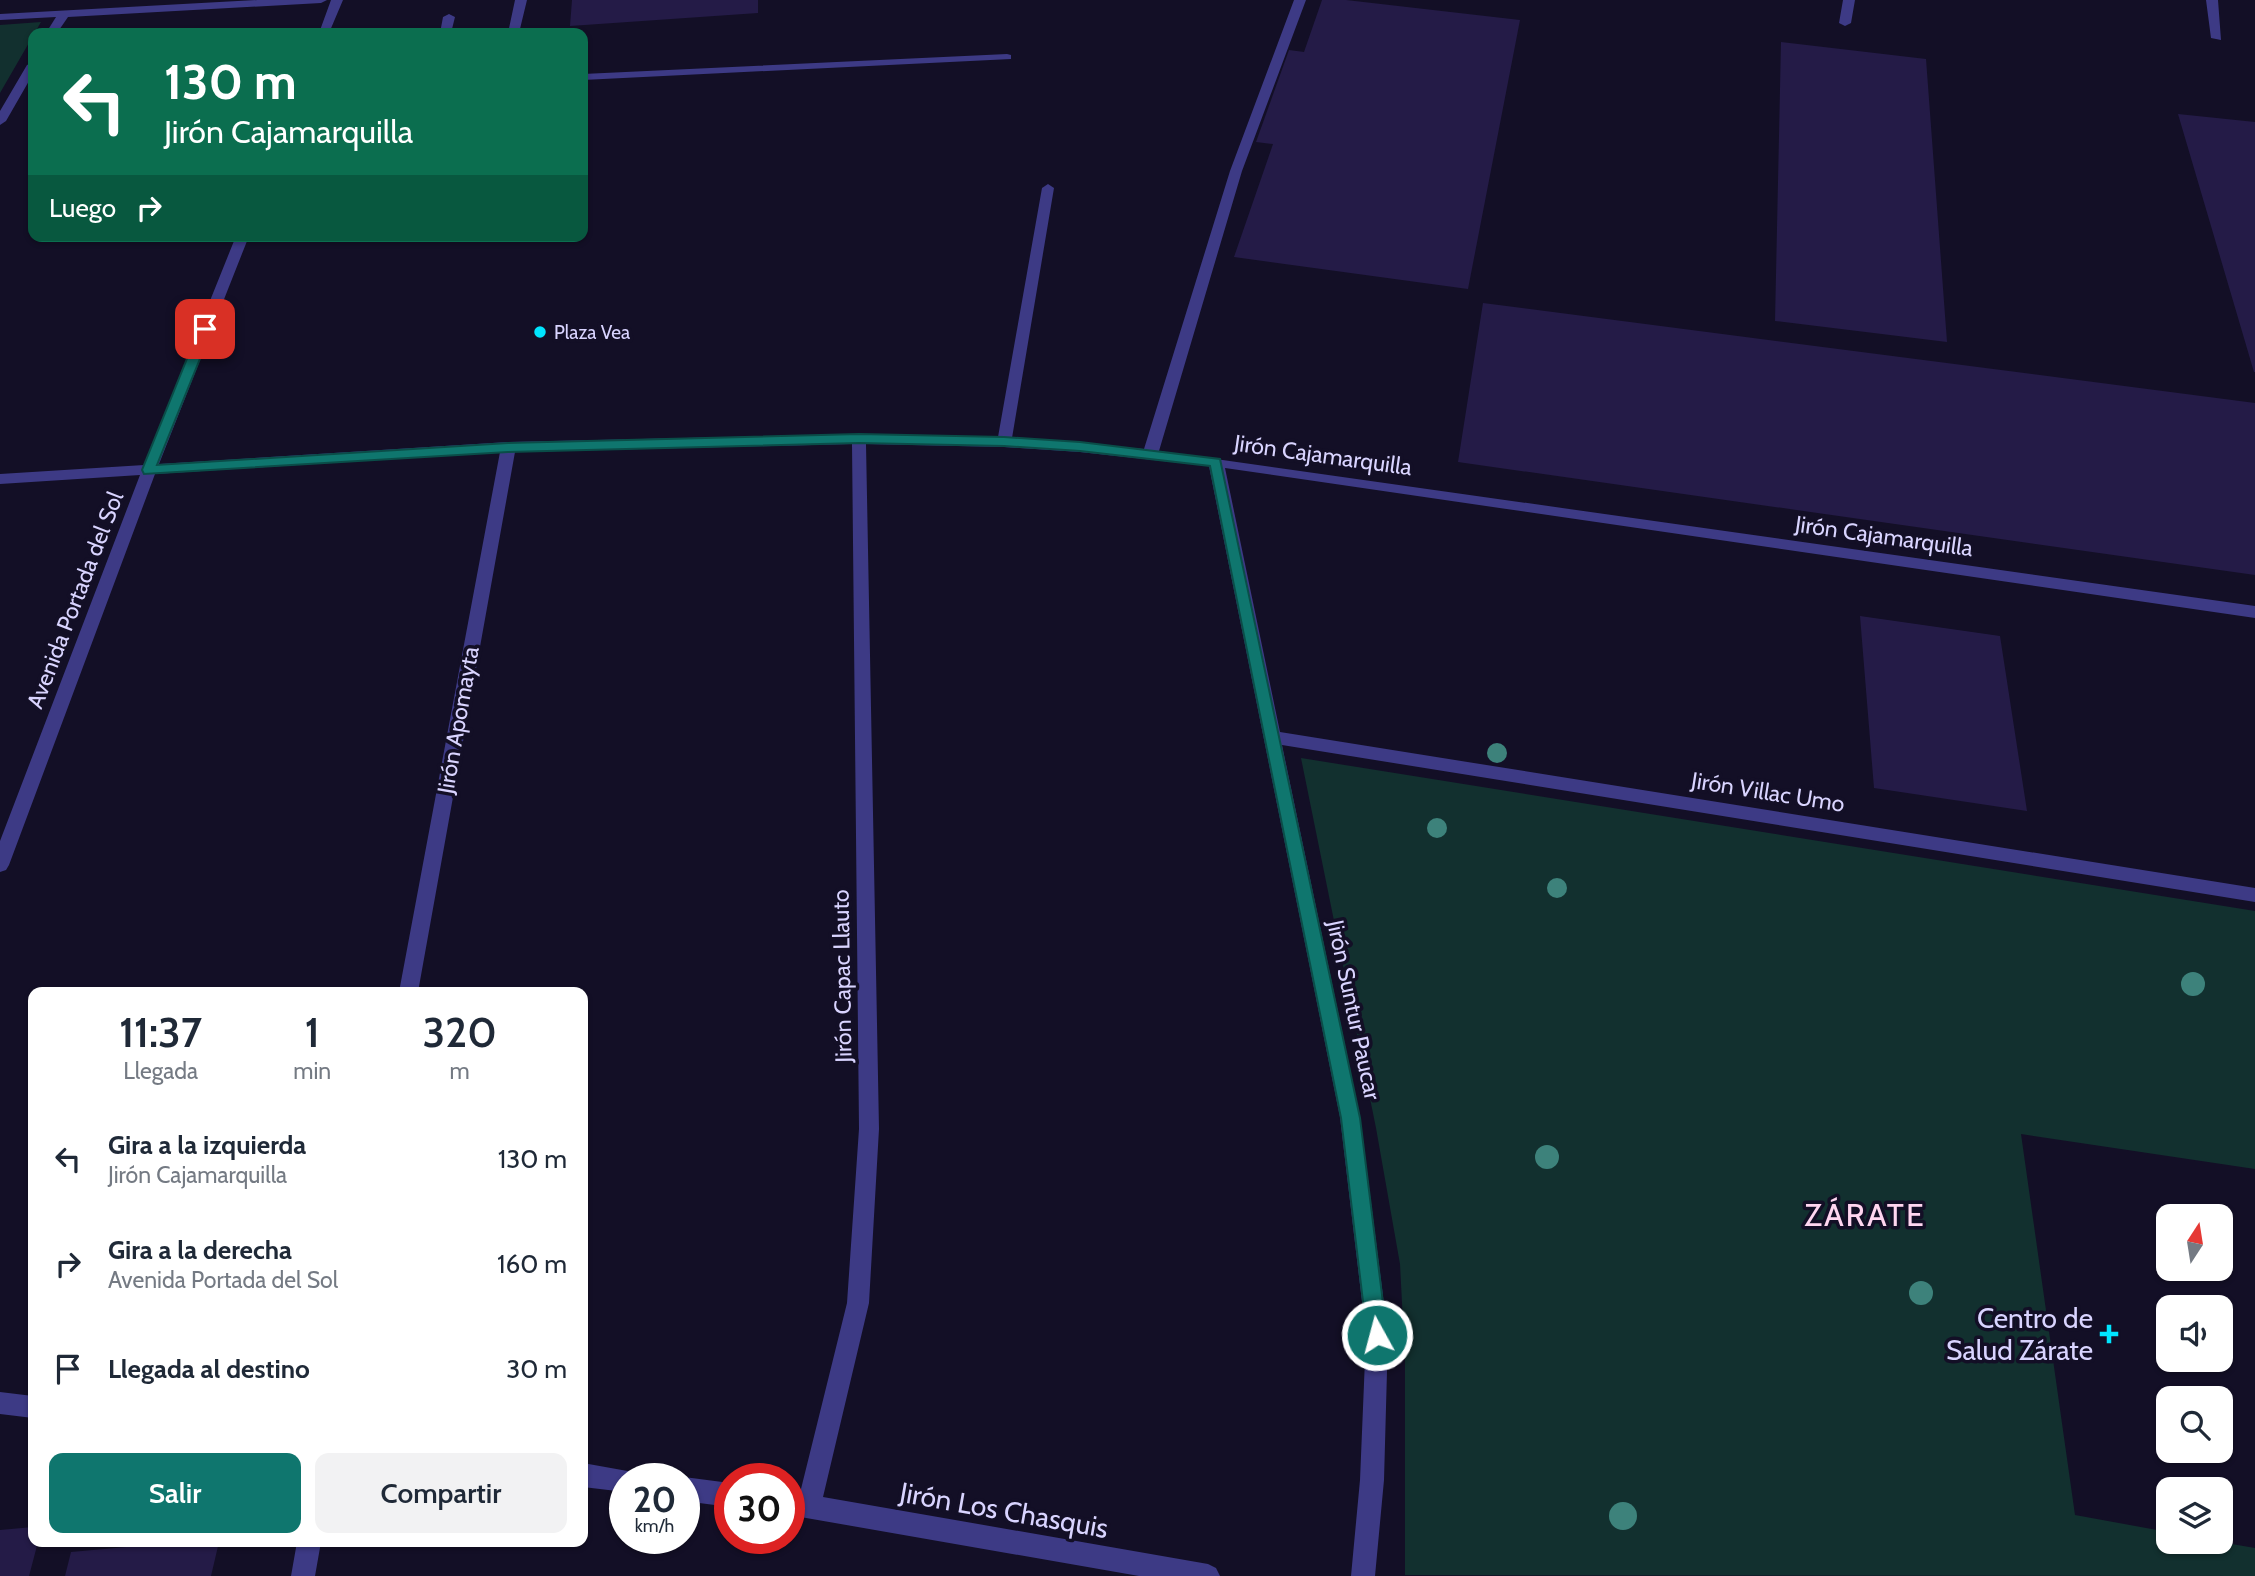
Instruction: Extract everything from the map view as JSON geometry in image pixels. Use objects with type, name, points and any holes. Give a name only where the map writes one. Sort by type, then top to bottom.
[{"type":"street","points":[[0,18],[321,0]]},
{"type":"street","points":[[326,28],[337,0]]},
{"type":"street","points":[[514,28],[521,0]]},
{"type":"street","points":[[1150,455],[1236,171],[1300,0]]},
{"type":"street","points":[[1845,23],[1849,0]]},
{"type":"street","points":[[2213,0],[2217,38]]},
{"type":"street","points":[[55,28],[63,15]]},
{"type":"street","points":[[446,28],[449,17]]},
{"type":"street","points":[[588,77],[1007,57]]},
{"type":"street","points":[[0,120],[28,73]]},
{"type":"street","points":[[1004,442],[1048,188]]},
{"type":"street","name":"Avenida Portada del Sol","points":[[0,865],[149,470],[241,242]]},
{"type":"street","name":"Jirón Cajamarquilla","points":[[0,479],[508,447],[859,439],[1004,442],[1216,462],[2255,612]]},
{"type":"street","name":"Jirón Capac Llauto","points":[[805,1484],[858,1303],[869,1129],[859,439]]},
{"type":"street","name":"Jirón Apomayta","points":[[410,987],[508,447]]},
{"type":"street","name":"Jirón Suntur Paucar","points":[[1216,462],[1350,1118],[1377,1335],[1371,1480],[1363,1576]]},
{"type":"street","name":"Jirón Villac Umo","points":[[1273,737],[2255,895]]},
{"type":"street","points":[[0,1403],[28,1406]]},
{"type":"street","points":[[588,1476],[609,1478]]},
{"type":"street","name":"Jirón Los Chasquis","points":[[805,1506],[1208,1576]]},
{"type":"street","points":[[303,1576],[308,1547]]},
{"type":"green space","points":[[41,22],[38,28],[28,28],[28,45],[0,93],[0,25]]},
{"type":"green space","points":[[1301,758],[2255,911],[2255,1169],[2021,1134],[2075,1515],[2156,1530],[2156,1554],[2233,1554],[2233,1544],[2255,1548],[2255,1576],[1405,1575],[1405,1361],[1400,1264],[1376,1128]]},
{"type":"building","points":[[572,0],[758,0],[758,13],[570,26]]},
{"type":"building","points":[[1322,0],[1346,0],[1520,20],[1468,289],[1234,257],[1273,144],[1256,142],[1289,50],[1304,52]]},
{"type":"building","points":[[1781,42],[1926,59],[1947,342],[1775,321]]},
{"type":"building","points":[[2178,114],[2255,122],[2255,372],[2254,372]]},
{"type":"building","points":[[1483,303],[2255,403],[2255,575],[1458,462]]},
{"type":"building","points":[[1860,616],[2000,636],[2027,811],[1874,788]]},
{"type":"building","points":[[28,1527],[28,1547],[37,1547],[29,1576],[0,1576],[0,1530]]},
{"type":"building","points":[[126,1547],[218,1547],[211,1576],[65,1576],[71,1552]]},
{"type":"place","name":"Plaza Vea","points":[[540,332]]},
{"type":"place","name":"Centro de Salud Zárate","points":[[2109,1334]]},
{"type":"district","name":"ZÁRATE","points":[[1865,1215]]},
{"type":"route","points":[[205,329],[149,470],[508,447],[859,439],[1004,442],[1080,447],[1216,462],[1350,1118],[1377,1335]]}]
